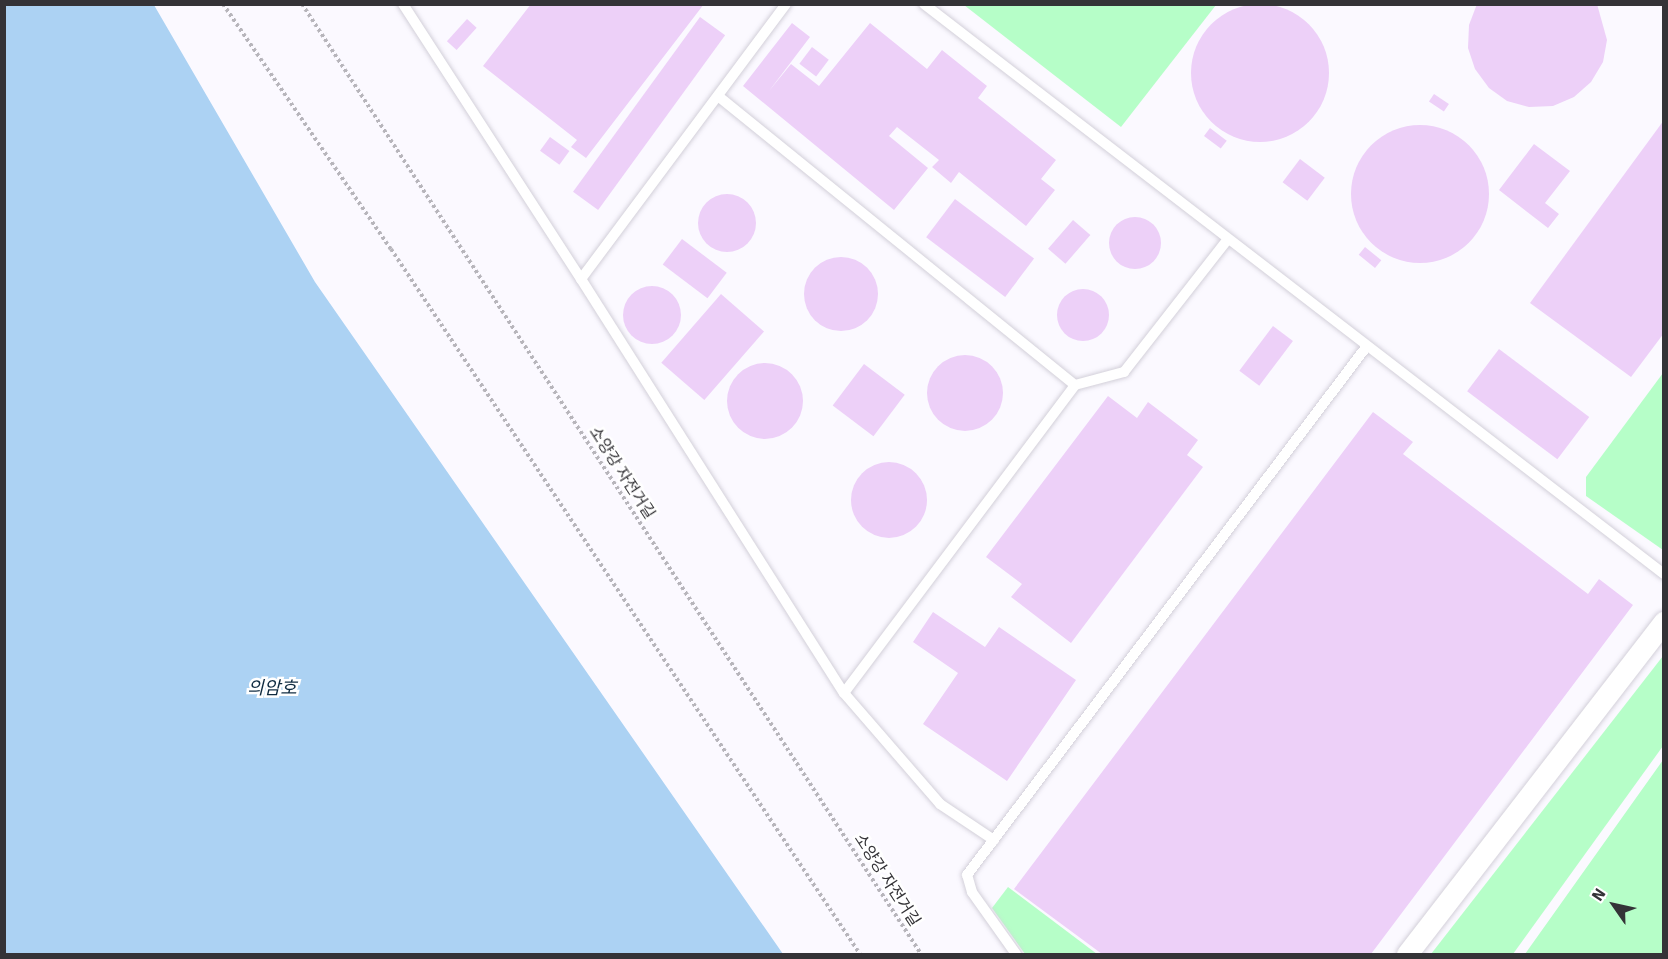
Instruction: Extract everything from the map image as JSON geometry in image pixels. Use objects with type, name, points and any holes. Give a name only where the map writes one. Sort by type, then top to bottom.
[{"type":"street","points":[[1407,954],[1664,622]]},
{"type":"lane","points":[[403,4],[844,693],[940,804],[994,840]]},
{"type":"lane","points":[[581,279],[786,4]]},
{"type":"lane","points":[[924,4],[1664,573]]},
{"type":"lane","points":[[718,96],[1075,385]]},
{"type":"lane","points":[[844,693],[1075,385],[1124,372],[1228,239]]},
{"type":"lane","points":[[1016,954],[972,892],[967,875],[1367,346]]},
{"type":"path","points":[[223,4],[397,258],[860,954]]},
{"type":"path","name":"소양강 자전거길","points":[[302,4],[921,954]]},
{"type":"green space","points":[[964,5],[1216,5],[1121,127]]},
{"type":"green space","points":[[1663,373],[1663,550],[1586,496],[1586,477]]},
{"type":"green space","points":[[1663,656],[1663,746],[1513,954],[1431,954]]},
{"type":"green space","points":[[1663,760],[1663,954],[1525,954]]},
{"type":"green space","points":[[1008,887],[1097,954],[1025,954],[992,908]]},
{"type":"water","name":"의암호","points":[[5,4],[154,5],[315,282],[783,954],[5,954]]},
{"type":"building","points":[[531,4],[704,4],[586,158],[571,147],[577,140],[483,66]]},
{"type":"building","points":[[1260,4],[1286,9],[1309,24],[1324,47],[1329,73],[1324,99],[1309,122],[1286,137],[1260,142],[1234,137],[1211,122],[1196,99],[1191,73],[1196,47],[1211,24],[1234,9]]},
{"type":"building","points":[[1477,4],[1597,4],[1607,40],[1603,62],[1591,82],[1574,97],[1553,106],[1529,107],[1507,101],[1489,88],[1475,69],[1468,48],[1469,25]]},
{"type":"building","points":[[700,17],[725,35],[598,210],[573,192]]},
{"type":"building","points":[[467,19],[477,28],[457,50],[447,41]]},
{"type":"building","points":[[792,23],[810,37],[769,91],[791,64],[819,86],[870,23],[927,69],[942,50],[987,86],[978,98],[1056,160],[1041,179],[1055,190],[1026,226],[959,172],[951,183],[932,167],[939,160],[897,127],[889,136],[928,168],[894,210],[743,86]]},
{"type":"building","points":[[812,47],[829,60],[816,76],[799,64]]},
{"type":"building","points":[[1434,94],[1449,104],[1444,112],[1429,101]]},
{"type":"building","points":[[1664,120],[1664,333],[1631,377],[1530,303]]},
{"type":"building","points":[[1420,125],[1446,130],[1469,145],[1484,168],[1489,194],[1484,220],[1469,243],[1446,258],[1420,263],[1394,258],[1371,243],[1356,220],[1351,194],[1356,168],[1371,145],[1394,130]]},
{"type":"building","points":[[1210,128],[1227,141],[1221,149],[1204,136]]},
{"type":"building","points":[[550,137],[569,151],[559,165],[540,151]]},
{"type":"building","points":[[1534,144],[1570,171],[1545,203],[1559,214],[1548,228],[1499,190]]},
{"type":"building","points":[[1300,159],[1325,178],[1307,201],[1283,182]]},
{"type":"building","points":[[721,194],[733,194],[748,202],[756,217],[756,229],[748,244],[733,252],[721,252],[706,244],[698,229],[698,217],[706,202]]},
{"type":"building","points":[[955,199],[1034,259],[1005,297],[926,237]]},
{"type":"building","points":[[1130,217],[1140,217],[1154,224],[1161,243],[1154,262],[1140,269],[1130,269],[1120,265],[1113,258],[1109,248],[1109,238],[1113,228],[1120,221]]},
{"type":"building","points":[[1073,220],[1090,235],[1065,264],[1048,249]]},
{"type":"building","points":[[682,239],[727,273],[707,298],[663,265]]},
{"type":"building","points":[[1365,247],[1381,260],[1375,268],[1359,255]]},
{"type":"building","points":[[834,257],[848,257],[862,263],[872,273],[878,287],[876,308],[862,325],[848,331],[834,331],[820,325],[810,315],[804,301],[804,287],[810,273],[820,263]]},
{"type":"building","points":[[646,286],[658,286],[673,294],[681,309],[681,321],[673,336],[658,344],[646,344],[631,336],[623,321],[623,309],[631,294]]},
{"type":"building","points":[[1078,289],[1088,289],[1102,296],[1109,315],[1102,334],[1088,341],[1078,341],[1068,337],[1061,330],[1057,320],[1057,310],[1061,300],[1068,293]]},
{"type":"building","points":[[721,294],[764,331],[704,400],[661,363]]},
{"type":"building","points":[[1273,326],[1293,341],[1259,386],[1239,371]]},
{"type":"building","points":[[1499,349],[1589,417],[1557,459],[1467,391]]},
{"type":"building","points":[[965,355],[979,358],[992,366],[1000,379],[1003,393],[1000,407],[992,420],[979,428],[965,431],[951,428],[938,420],[930,407],[927,393],[930,379],[938,366],[951,358]]},
{"type":"building","points":[[765,363],[779,366],[792,374],[800,387],[803,401],[800,415],[792,428],[779,436],[765,439],[751,436],[738,428],[730,415],[727,401],[730,387],[738,374],[751,366]]},
{"type":"building","points":[[864,364],[905,395],[873,436],[833,406]]},
{"type":"building","points":[[1108,396],[1137,418],[1148,402],[1198,440],[1187,455],[1203,467],[1071,643],[1011,597],[1022,584],[986,557]]},
{"type":"building","points":[[1373,412],[1413,442],[1403,454],[1588,594],[1599,579],[1633,605],[1371,954],[1102,954],[1014,889]]},
{"type":"building","points":[[889,462],[903,465],[916,473],[924,486],[927,500],[924,514],[916,527],[903,535],[889,538],[875,535],[862,527],[854,514],[851,500],[854,486],[862,473],[875,465]]},
{"type":"building","points":[[933,612],[985,647],[999,627],[1076,680],[1007,781],[923,724],[958,673],[913,642]]}]
